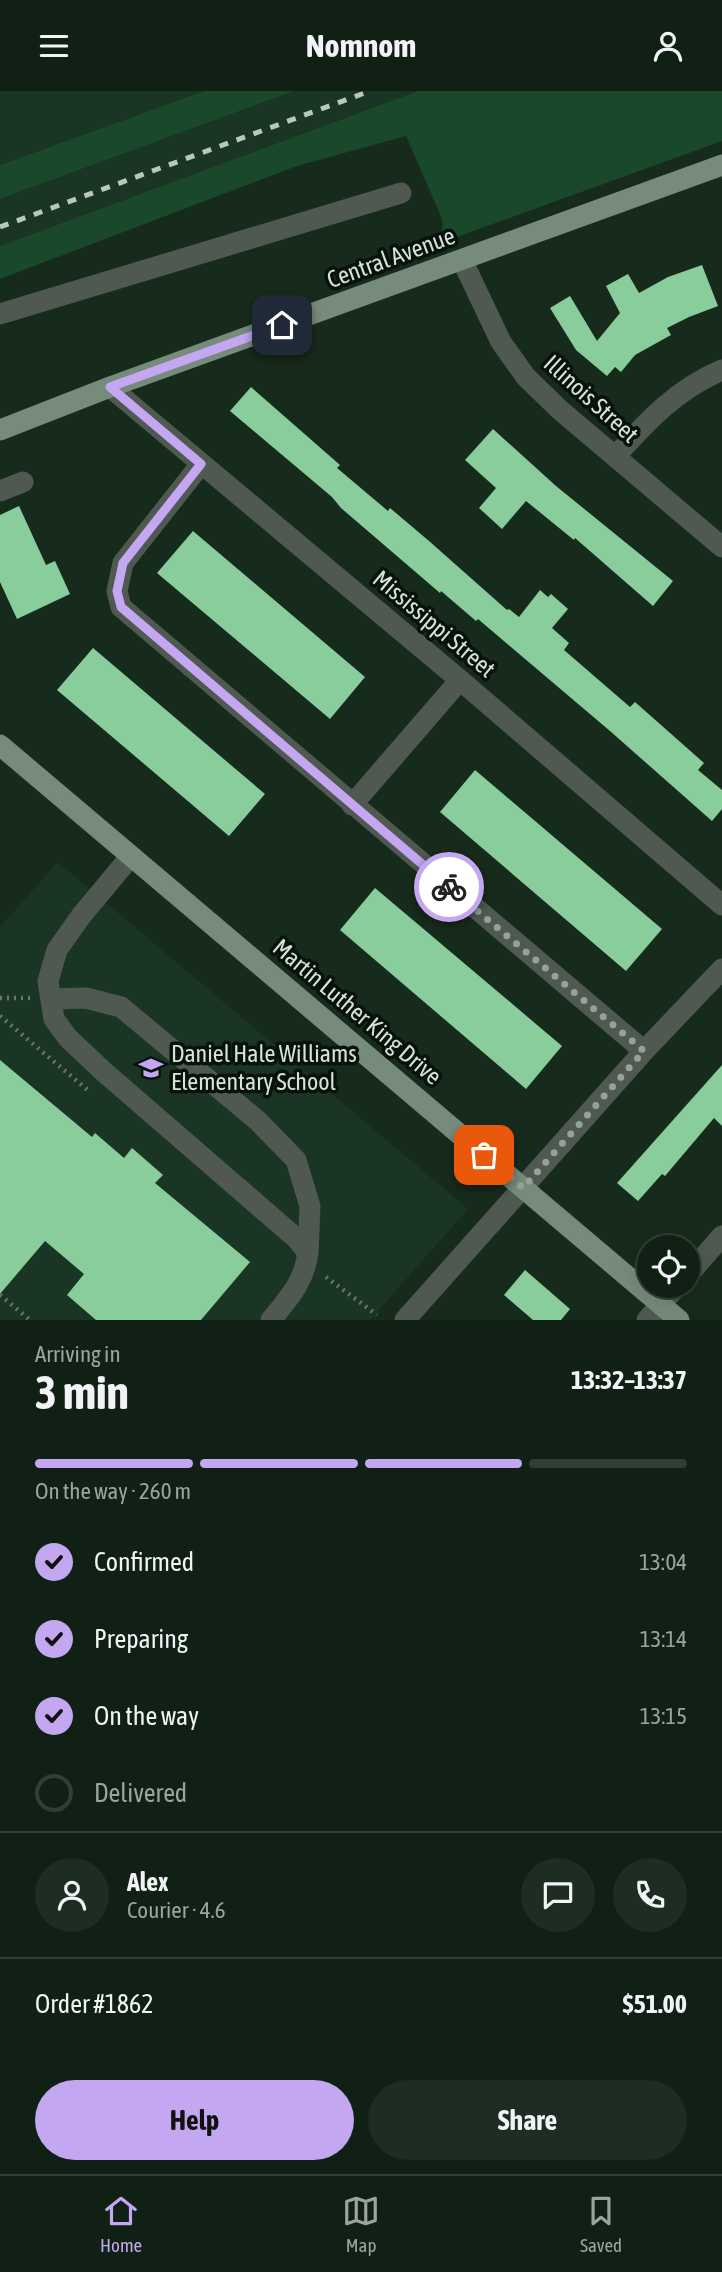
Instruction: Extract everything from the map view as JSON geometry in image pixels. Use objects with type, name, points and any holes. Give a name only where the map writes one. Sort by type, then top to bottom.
[{"type":"main road","name":"Central Avenue","points":[[0,430],[110,387],[722,165]]},
{"type":"main road","name":"Martin Luther King Drive","points":[[0,745],[523,1188],[654,1312],[679,1320]]},
{"type":"street","points":[[0,314],[401,193]]},
{"type":"street","name":"Illinois Street","points":[[462,260],[501,342],[515,364],[548,399],[722,547]]},
{"type":"street","points":[[615,457],[675,396],[722,370]]},
{"type":"street","name":"Mississippi Street","points":[[110,387],[460,680],[722,905]]},
{"type":"street","points":[[201,464],[123,563],[117,591],[121,607],[644,1051]]},
{"type":"street","points":[[0,492],[23,482]]},
{"type":"street","points":[[352,805],[460,680]]},
{"type":"street","points":[[40,998],[57,950],[81,916],[131,856]]},
{"type":"street","points":[[405,1320],[644,1051],[722,969]]},
{"type":"street","points":[[40,998],[68,1038],[297,1239],[309,1253]]},
{"type":"street","points":[[40,998],[86,998],[121,1007],[258,1121],[296,1160],[310,1206],[309,1253],[306,1271],[298,1289],[271,1320]]},
{"type":"street","points":[[700,1261],[722,1236]]},
{"type":"street","points":[[654,1312],[666,1298]]},
{"type":"path","points":[[0,998],[40,998]]},
{"type":"path","points":[[326,1277],[377,1315]]},
{"type":"path","points":[[0,1295],[30,1320]]},
{"type":"shaded area","points":[[0,91],[204,91],[0,165]]},
{"type":"shaded area","points":[[204,91],[294,91],[0,199],[0,165]]},
{"type":"shaded area","points":[[294,91],[418,91],[0,246],[0,199]]},
{"type":"shaded area","points":[[418,91],[722,91],[722,141],[443,242],[442,219],[406,136],[297,166],[0,279],[0,246]]},
{"type":"shaded area","name":"Daniel Hale Williams Elementary School","points":[[58,862],[468,1209],[370,1320],[0,1320],[0,927]]},
{"type":"building","points":[[702,265],[718,306],[667,328],[671,335],[635,355],[621,372],[615,367],[607,376],[576,350],[550,308],[570,296],[597,341],[620,313],[606,286],[628,274],[639,293],[668,277]]},
{"type":"building","points":[[251,387],[340,465],[337,468],[388,511],[390,508],[507,610],[519,617],[540,590],[548,597],[551,594],[568,609],[552,628],[569,643],[564,650],[630,707],[635,702],[704,763],[698,770],[722,790],[722,809],[712,821],[478,619],[476,621],[441,591],[440,593],[230,411]]},
{"type":"building","points":[[493,429],[556,486],[673,581],[653,606],[575,538],[574,540],[526,501],[502,529],[479,508],[496,488],[465,460]]},
{"type":"building","points":[[19,506],[46,565],[55,561],[70,594],[17,619],[0,582],[0,515]]},
{"type":"building","points":[[193,531],[365,677],[330,719],[157,573]]},
{"type":"building","points":[[93,648],[265,794],[229,836],[57,690]]},
{"type":"building","points":[[475,770],[662,929],[626,971],[440,812]]},
{"type":"building","points":[[375,888],[562,1046],[526,1089],[340,930]]},
{"type":"building","points":[[0,1060],[92,1137],[95,1133],[124,1158],[132,1148],[163,1175],[155,1183],[250,1262],[201,1320],[96,1320],[67,1295],[84,1274],[45,1241],[0,1294]]},
{"type":"building","points":[[722,1065],[722,1126],[714,1118],[665,1176],[662,1174],[638,1201],[617,1183]]},
{"type":"building","points":[[525,1270],[570,1309],[561,1320],[533,1320],[504,1295]]},
{"type":"railway","points":[[0,227],[370,91]]},
{"type":"way so far","points":[[449,887],[644,1051],[523,1188],[484,1155]]},
{"type":"place","name":"Daniel Hale Williams Elementary School","points":[[151,1068]]},
{"type":"route","points":[[282,325],[110,387],[201,464],[123,563],[117,591],[121,607],[449,887]]}]
